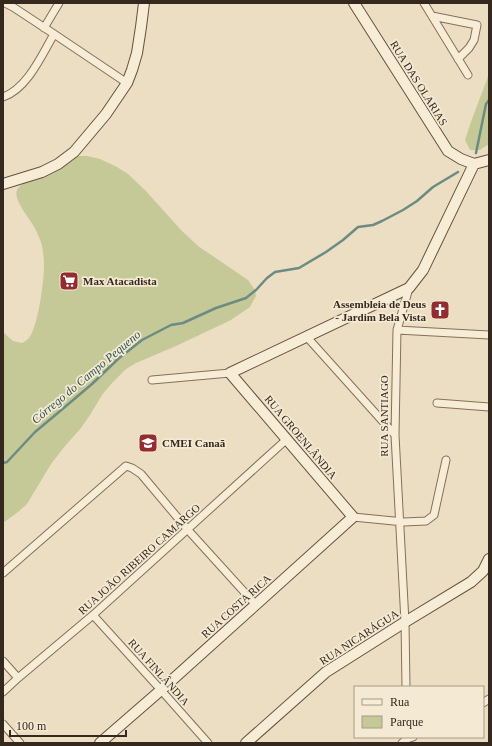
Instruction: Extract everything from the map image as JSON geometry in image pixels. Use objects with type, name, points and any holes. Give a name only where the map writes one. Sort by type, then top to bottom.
[{"type":"street","points":[[5,3],[14,5],[44,28],[127,83]]},
{"type":"street","points":[[44,28],[59,3]]},
{"type":"street","points":[[3,184],[42,172],[58,164],[74,152],[106,114],[127,83],[137,53],[144,3]]},
{"type":"street","name":"RUA DAS OLARIAS","points":[[354,3],[448,151],[461,159],[474,164]]},
{"type":"street","points":[[424,3],[468,75]]},
{"type":"street","points":[[432,16],[476,25],[474,40],[469,48],[458,59]]},
{"type":"street","points":[[3,97],[11,94],[28,79],[54,34]]},
{"type":"street","points":[[474,164],[489,160]]},
{"type":"street","name":"RUA SANTIAGO","points":[[406,686],[395,435],[397,330],[409,288],[423,270],[474,164]]},
{"type":"street","points":[[152,380],[230,373],[409,288]]},
{"type":"street","points":[[397,330],[489,335]]},
{"type":"street","points":[[306,336],[395,435]]},
{"type":"street","name":"RUA GROENLÂNDIA","points":[[230,373],[353,517]]},
{"type":"street","points":[[437,403],[489,407]]},
{"type":"street","name":"RUA JOÃO RIBEIRO CAMARGO","points":[[3,692],[93,615],[287,439]]},
{"type":"street","points":[[353,517],[399,521],[426,521],[434,515],[446,460]]},
{"type":"street","points":[[3,574],[126,466],[141,474],[188,530],[256,605]]},
{"type":"street","name":"RUA COSTA RICA","points":[[100,743],[353,517]]},
{"type":"street","name":"RUA NICARÁGUA","points":[[246,743],[326,672],[404,622],[486,573],[489,559]]},
{"type":"street","name":"RUA FINLÂNDIA","points":[[93,615],[208,743]]},
{"type":"street","points":[[3,661],[18,678]]},
{"type":"street","points":[[3,724],[20,743]]},
{"type":"green space","points":[[489,74],[489,144],[480,150],[470,150],[465,140]]},
{"type":"green space","points":[[71,156],[87,156],[100,159],[128,174],[198,246],[248,280],[255,290],[256,296],[250,307],[231,320],[136,363],[126,369],[102,395],[81,428],[51,464],[27,504],[3,523],[3,332],[13,341],[22,343],[29,338],[38,314],[44,273],[44,257],[41,242],[34,227],[19,203],[16,194],[20,186],[33,176]]},
{"type":"waterway","name":"Córrego do Campo Pequeno","points":[[476,153],[486,104],[489,100]]},
{"type":"waterway","name":"Córrego do Campo Pequeno","points":[[3,463],[7,462],[35,432],[92,384],[118,359],[142,340],[171,325],[183,323],[216,308],[246,298],[275,272],[299,268],[326,252],[358,227],[373,225],[403,210],[417,201],[433,187],[458,172]]},
{"type":"place","name":"Max Atacadista","points":[[69,281]]},
{"type":"place","name":"Assembleia de Deus - Jardim Bela Vista","points":[[440,310]]},
{"type":"place","name":"CMEI Canaã","points":[[148,443]]}]
